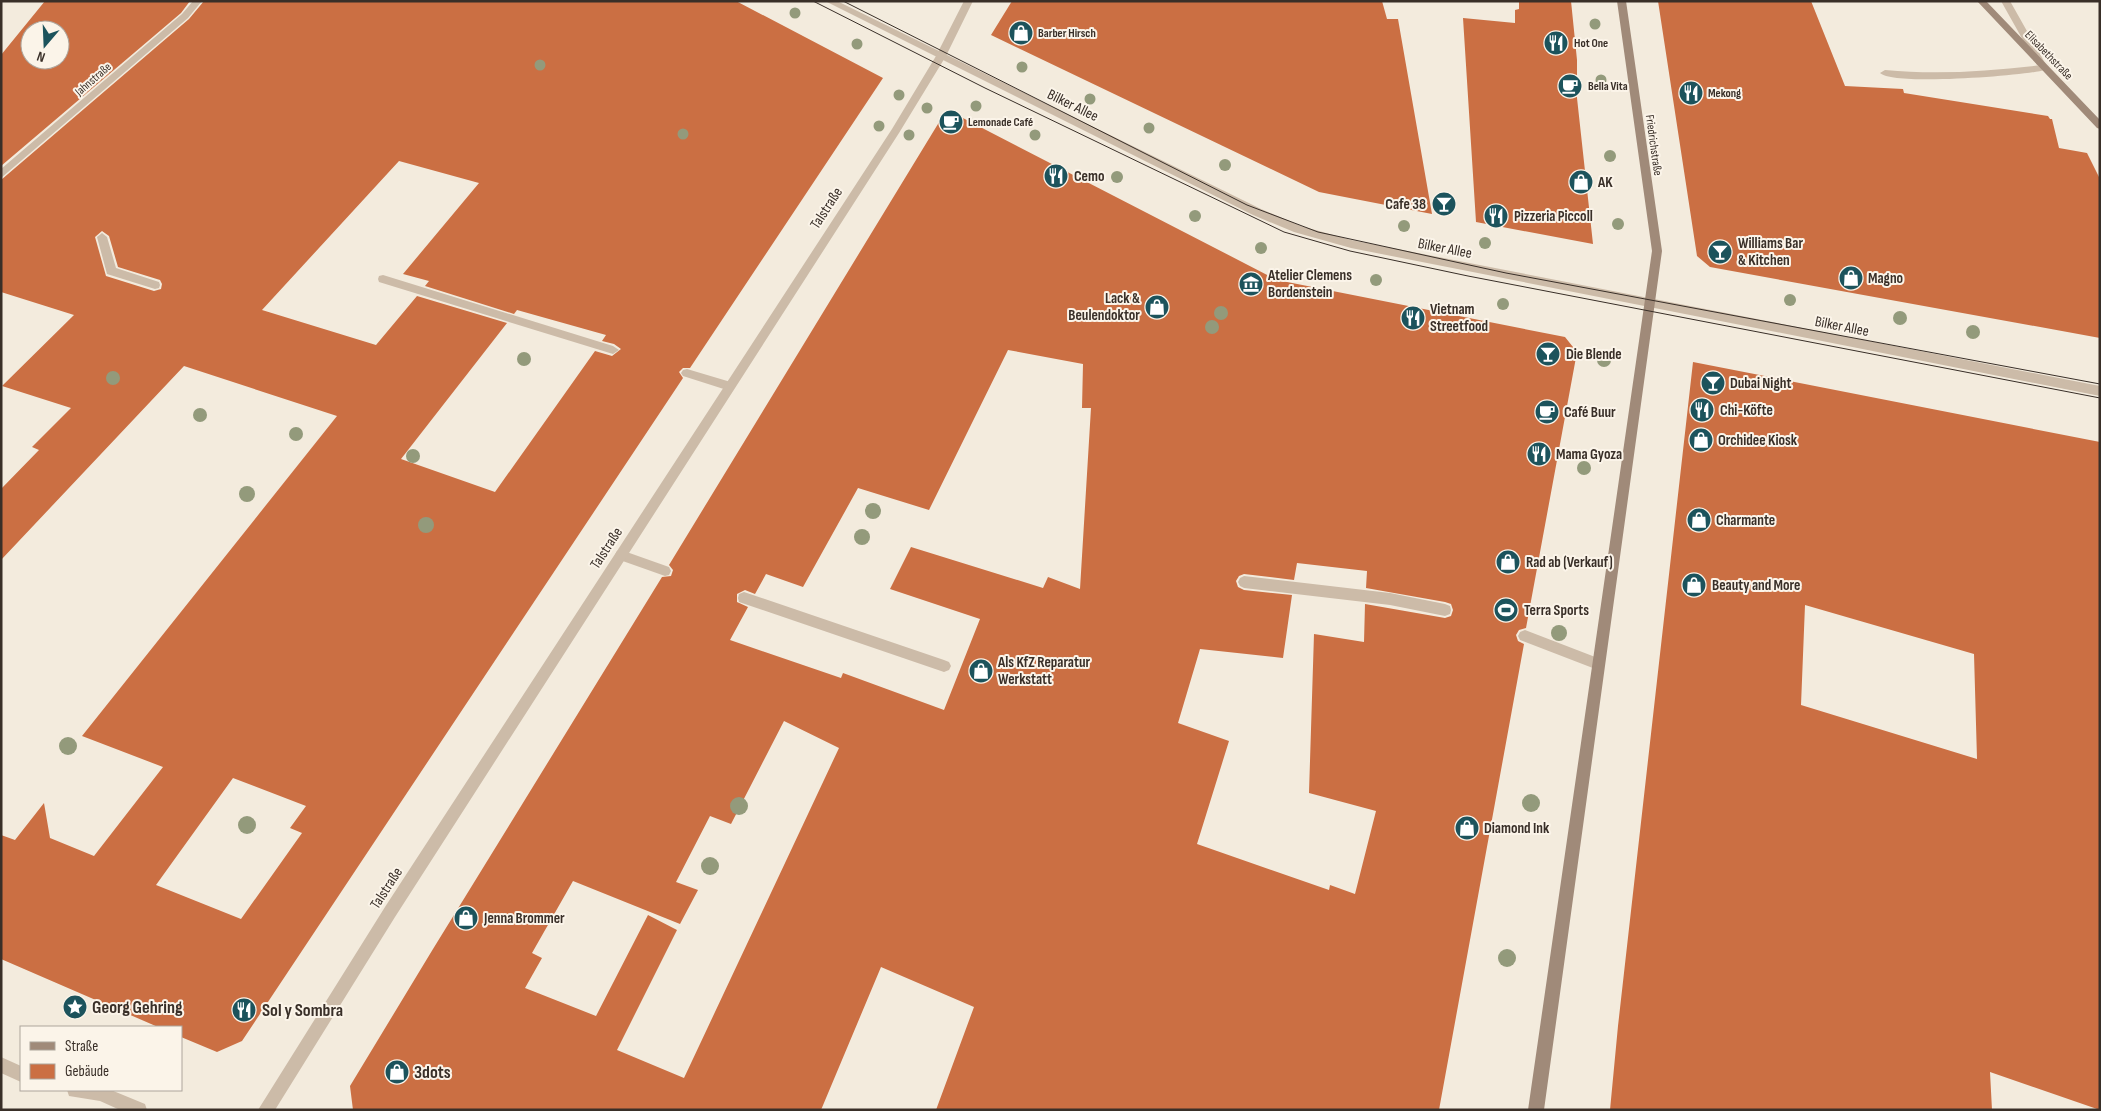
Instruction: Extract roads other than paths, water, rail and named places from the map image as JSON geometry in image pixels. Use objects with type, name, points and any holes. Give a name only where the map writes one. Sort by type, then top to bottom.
[{"type":"main road","name":"Friedrichstraße","points":[[1536,1110],[1657,251],[1621,1]]},
{"type":"main road","name":"Elisabethstraße","points":[[1981,1],[2042,68],[2100,126]]},
{"type":"street","name":"Jahnstraße","points":[[1,175],[185,16],[198,1]]},
{"type":"street","name":"Bilker Allee","points":[[829,1],[1241,205],[1298,229],[1350,244],[1650,298],[2100,391]]},
{"type":"street","name":"Talstraße","points":[[266,1110],[620,555],[896,131],[941,56],[969,1]]},
{"type":"street","points":[[1885,73],[1902,75],[1999,73],[2042,68],[2005,1]]},
{"type":"street","points":[[102,237],[111,270],[155,285]]},
{"type":"street","points":[[383,279],[613,350]]},
{"type":"street","points":[[687,373],[730,386]]},
{"type":"street","points":[[620,555],[666,571]]},
{"type":"street","points":[[1244,582],[1390,599],[1445,610]]},
{"type":"street","points":[[744,598],[944,666]]},
{"type":"street","points":[[1525,636],[1598,664]]},
{"type":"street","points":[[1,1065],[20,1074]]},
{"type":"street","points":[[81,1091],[100,1094],[139,1110]]},
{"type":"tram line","points":[[813,1],[985,88],[1284,232],[1350,251],[1468,276],[2100,398]]},
{"type":"tram line","points":[[843,1],[1247,205],[1318,232],[1506,273],[2100,384]]},
{"type":"place","name":"Barber Hirsch","points":[[1021,33]]},
{"type":"place","name":"Hot One","points":[[1556,43]]},
{"type":"place","name":"Bella Vita","points":[[1570,86]]},
{"type":"place","name":"Mekong","points":[[1691,93]]},
{"type":"place","name":"Lemonade Café","points":[[951,122]]},
{"type":"place","name":"Cemo","points":[[1056,176]]},
{"type":"place","name":"AK","points":[[1581,182]]},
{"type":"place","name":"Cafe 38","points":[[1444,204]]},
{"type":"place","name":"Pizzeria Piccoll","points":[[1496,216]]},
{"type":"place","name":"Williams Bar & Kitchen","points":[[1720,252]]},
{"type":"place","name":"Magno","points":[[1851,278]]},
{"type":"place","name":"Atelier Clemens Bordenstein","points":[[1251,284]]},
{"type":"place","name":"Lack & Beulendoktor","points":[[1157,307]]},
{"type":"place","name":"Vietnam Streetfood","points":[[1413,318]]},
{"type":"place","name":"Die Blende","points":[[1548,354]]},
{"type":"place","name":"Dubai Night","points":[[1713,383]]},
{"type":"place","name":"Chi-Köfte","points":[[1702,410]]},
{"type":"place","name":"Café Buur","points":[[1547,412]]},
{"type":"place","name":"Orchidee Kiosk","points":[[1701,440]]},
{"type":"place","name":"Mama Gyoza","points":[[1539,454]]},
{"type":"place","name":"Charmante","points":[[1699,520]]},
{"type":"place","name":"Rad ab (Verkauf)","points":[[1508,562]]},
{"type":"place","name":"Beauty and More","points":[[1694,585]]},
{"type":"place","name":"Terra Sports","points":[[1506,610]]},
{"type":"place","name":"Als KfZ Reparatur Werkstatt","points":[[981,671]]},
{"type":"place","name":"Diamond Ink","points":[[1467,828]]},
{"type":"place","name":"Jenna Brommer","points":[[466,918]]},
{"type":"place","name":"Georg Gehring","points":[[75,1007]]},
{"type":"place","name":"Sol y Sombra","points":[[244,1010]]},
{"type":"place","name":"3dots","points":[[397,1072]]}]
